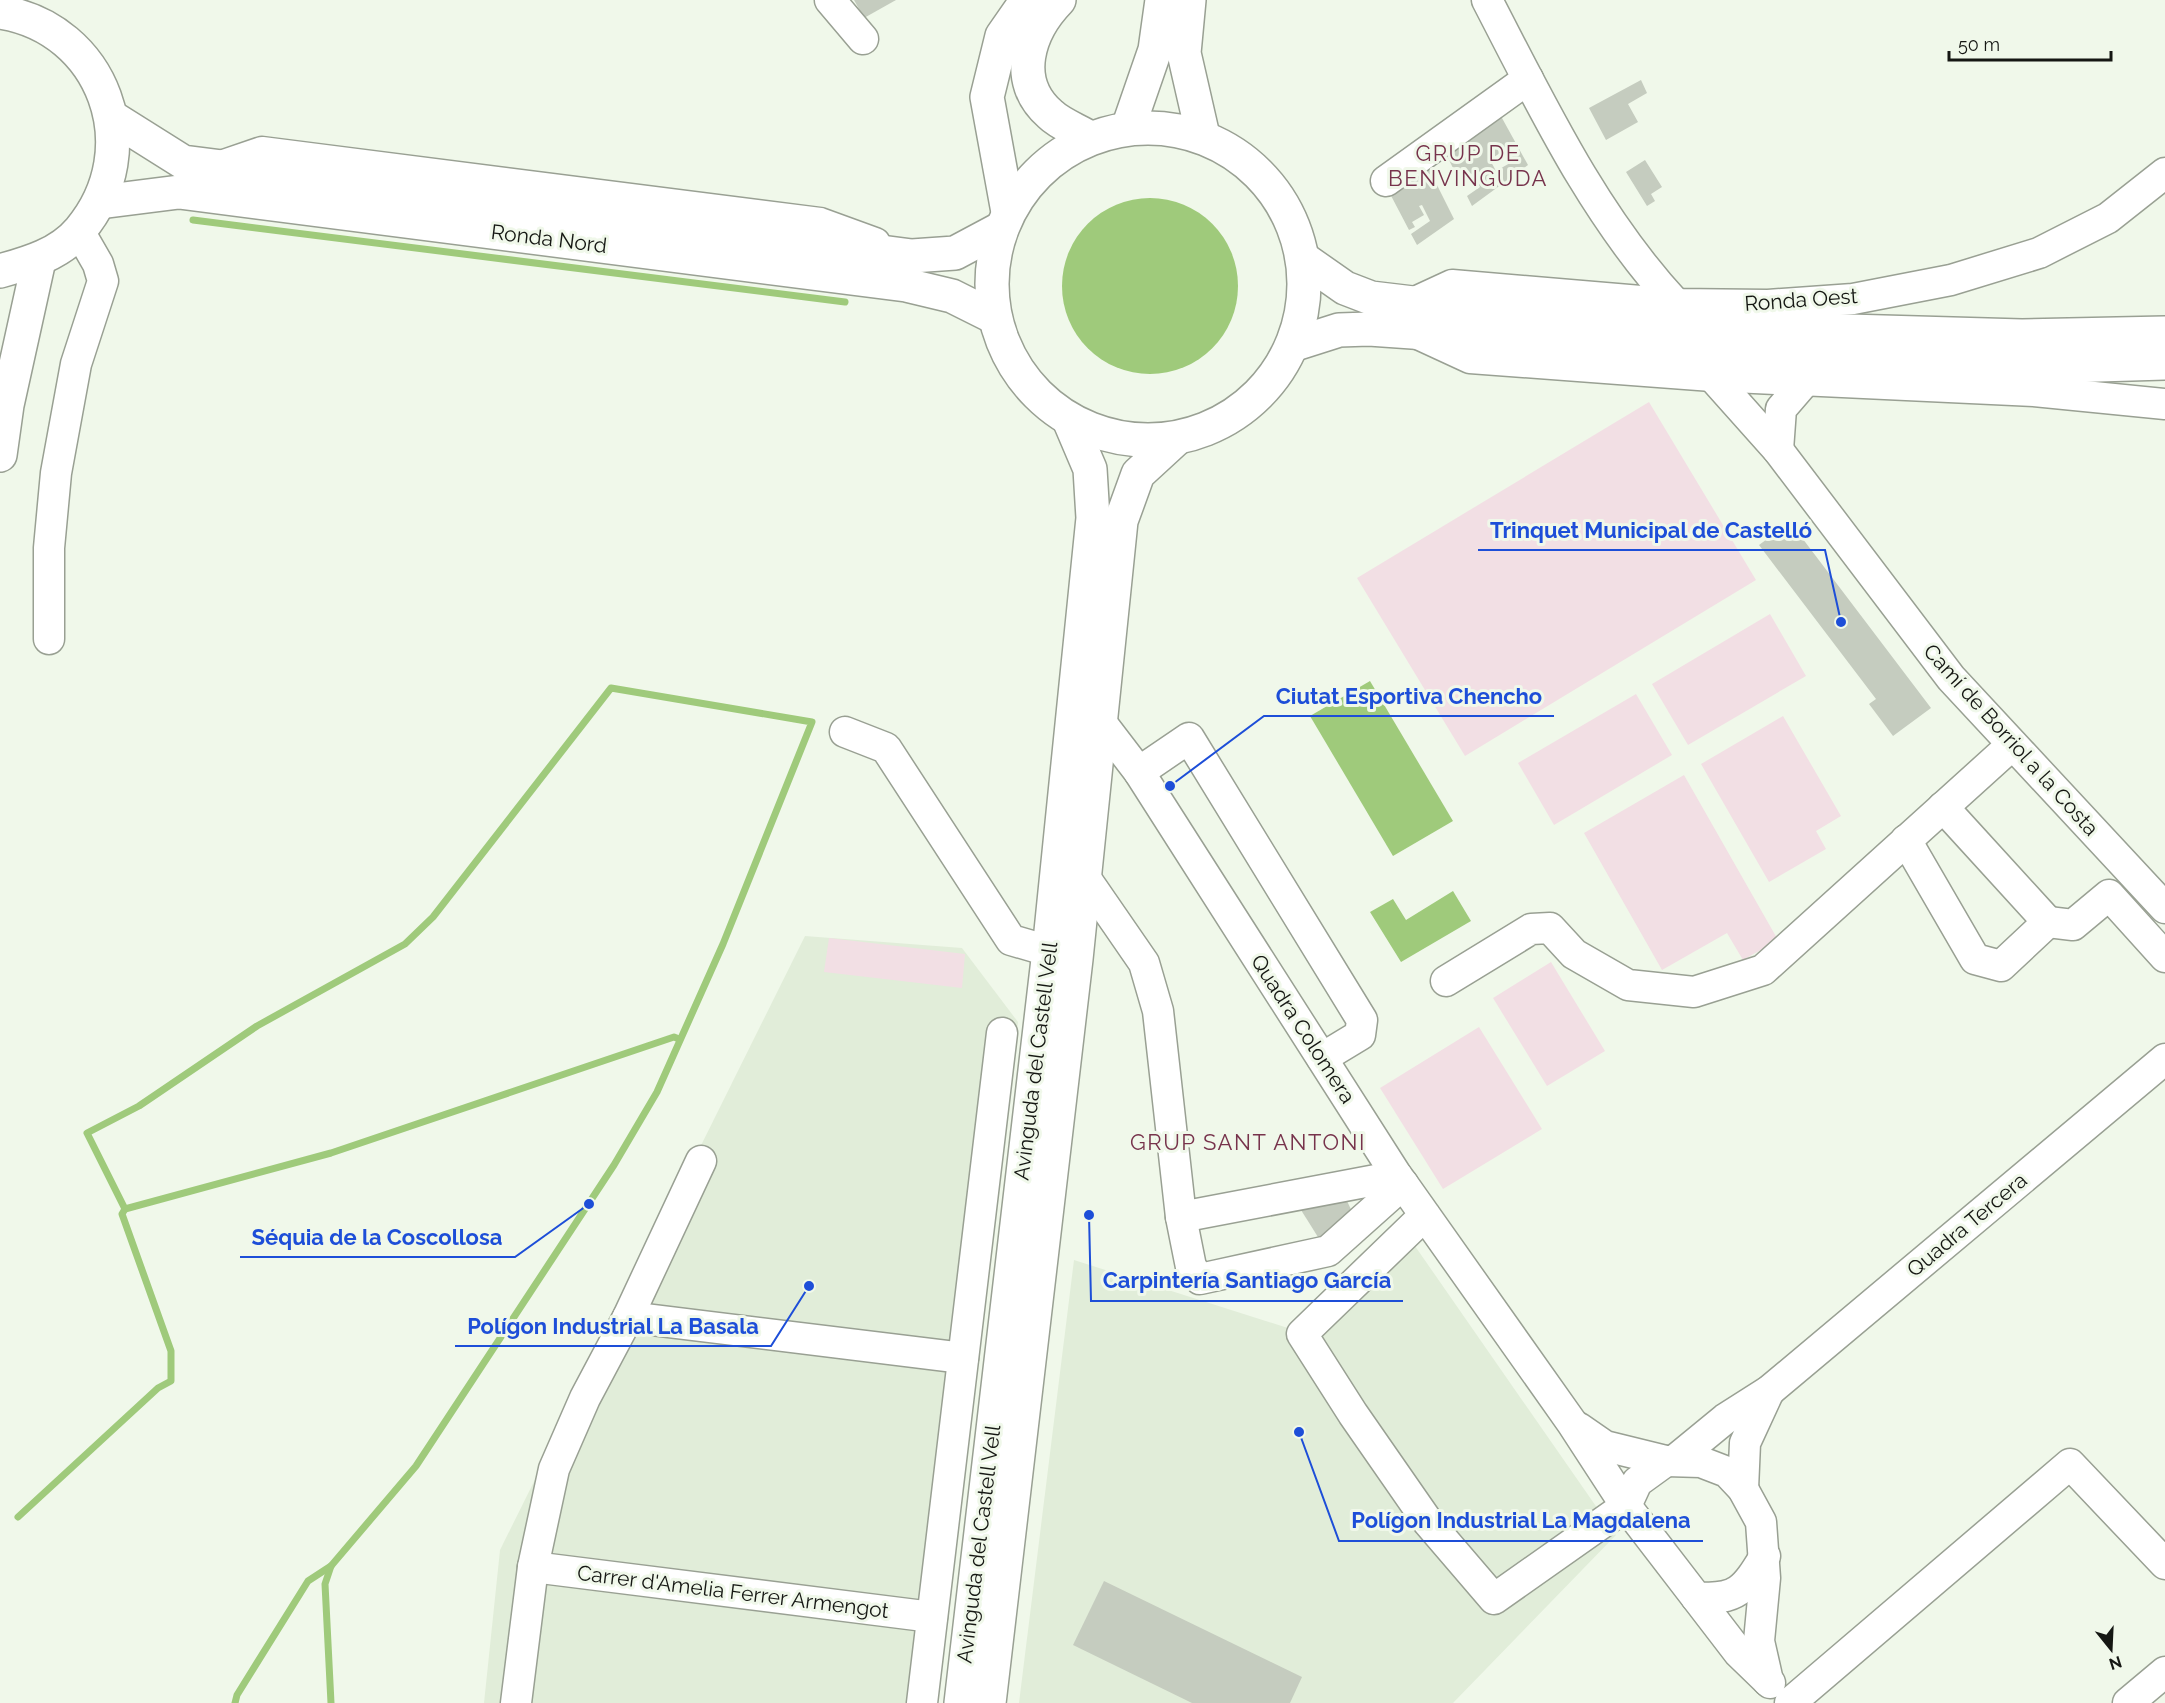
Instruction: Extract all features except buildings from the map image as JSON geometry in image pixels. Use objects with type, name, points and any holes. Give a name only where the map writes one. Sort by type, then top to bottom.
[{"type":"main road","points":[[1004,220],[987,97],[1002,36],[1027,0]]},
{"type":"main road","points":[[1059,0],[1046,13],[1029,48],[1027,81],[1037,101],[1051,116],[1090,138]]},
{"type":"main road","points":[[1128,128],[1155,50],[1162,0]]},
{"type":"main road","points":[[1189,0],[1184,53],[1203,136]]},
{"type":"main road","points":[[0,271],[39,260],[79,231],[100,202],[113,161],[112,118],[91,66],[57,32],[11,9]]},
{"type":"main road","name":"Ronda Nord","points":[[112,118],[183,162],[912,256],[955,253],[1004,220]]},
{"type":"main road","points":[[1166,127],[1203,136],[1271,184],[1305,260],[1306,303],[1295,344],[1248,408],[1176,440],[1121,440],[1071,422],[1020,378],[994,317],[990,273],[1004,220],[1042,168],[1090,138],[1128,128],[1166,127]]},
{"type":"main road","name":"Ronda Nord","points":[[100,202],[179,192],[906,285],[952,296],[994,317]]},
{"type":"main road","points":[[0,455],[7,405],[39,260]]},
{"type":"main road","name":"Ronda Oest","points":[[1305,260],[1345,288],[1413,317],[1815,360],[2029,367],[2165,363]]},
{"type":"main road","name":"Ronda Oest","points":[[1295,344],[1339,330],[1413,317],[2022,336],[2165,333]]},
{"type":"main road","name":"Avinguda del Castell Vell","points":[[961,1703],[1049,951],[1093,518],[1090,469],[1071,422]]},
{"type":"main road","name":"Avinguda del Castell Vell","points":[[989,1703],[1084,876],[1121,521],[1138,474],[1176,440]]},
{"type":"street","points":[[830,0],[863,39]]},
{"type":"street","points":[[1487,0],[1586,185],[1641,266],[1676,304]]},
{"type":"street","points":[[1386,181],[1528,79]]},
{"type":"street","name":"Ronda Oest","points":[[2165,173],[2108,218],[2039,254],[1951,280],[1853,298],[1768,304],[1676,304],[1452,285],[1413,317],[1470,358],[1712,376],[2034,391],[2165,404]]},
{"type":"street","points":[[49,639],[48,548],[56,473],[76,364],[103,281],[98,264],[79,231]]},
{"type":"street","points":[[1628,300],[1641,266]]},
{"type":"street","name":"Camí de Borriol a la Costa","points":[[1712,376],[1778,450],[1951,678],[2165,908]]},
{"type":"street","points":[[1778,450],[1781,409],[1806,380]]},
{"type":"street","name":"Quadra Colomera","points":[[1100,721],[1139,772],[1400,1180],[1572,1423],[1626,1506],[1739,1653],[1777,1692]]},
{"type":"street","points":[[845,732],[886,748],[1011,940],[1049,951]]},
{"type":"street","points":[[1139,772],[1189,738],[1362,1020],[1360,1035],[1322,1059]]},
{"type":"street","points":[[1446,981],[1531,929],[1550,928],[1574,954],[1628,986],[1694,992],[1763,970],[2012,745]]},
{"type":"street","points":[[1943,807],[2048,922],[2073,925],[2109,895],[2165,957]]},
{"type":"street","points":[[1906,840],[1975,959],[2001,966],[2048,922]]},
{"type":"street","points":[[1084,876],[1144,963],[1158,1011],[1181,1217],[1191,1267],[1200,1279],[1328,1251],[1400,1180]]},
{"type":"street","name":"Avinguda del Castell Vell","points":[[922,1703],[1002,1033]]},
{"type":"street","name":"Quadra Tercera","points":[[1671,1461],[1725,1419],[1769,1391],[2165,1059]]},
{"type":"street","points":[[994,1107],[1030,1112]]},
{"type":"street","points":[[516,1703],[533,1567],[554,1469],[585,1398],[628,1317],[701,1161]]},
{"type":"street","points":[[1181,1217],[1400,1180]]},
{"type":"street","points":[[1425,1215],[1302,1334],[1353,1414],[1428,1522],[1494,1599],[1626,1506],[1638,1482],[1671,1461]]},
{"type":"street","points":[[628,1317],[963,1358]]},
{"type":"street","name":"Quadra Tercera","points":[[1743,1489],[1745,1443],[1769,1391]]},
{"type":"street","name":"Quadra Colomera","points":[[1572,1423],[1605,1446],[1671,1461],[1701,1462],[1727,1472],[1743,1489],[1761,1522],[1765,1556],[1758,1641],[1777,1692]]},
{"type":"street","points":[[1790,1703],[2070,1464],[2165,1564]]},
{"type":"street","points":[[1696,1597],[1720,1599],[1747,1585],[1765,1556]]},
{"type":"street","name":"Carrer d'Amelia Ferrer Armengot","points":[[533,1567],[932,1617]]},
{"type":"street","points":[[2128,1703],[2165,1672]]},
{"type":"shaded area","points":[[1150,198],[1167,199],[1184,204],[1212,224],[1232,252],[1237,269],[1237,303],[1232,320],[1212,348],[1184,368],[1167,373],[1150,374],[1133,373],[1116,368],[1088,348],[1068,320],[1063,303],[1062,286],[1063,269],[1068,252],[1088,224],[1116,204],[1133,199]]},
{"type":"shaded area","points":[[1649,402],[1756,580],[1465,756],[1357,578]]},
{"type":"shaded area","points":[[1770,614],[1806,676],[1688,745],[1652,684]]},
{"type":"shaded area","points":[[1370,681],[1453,821],[1393,856],[1310,716]]},
{"type":"shaded area","points":[[1636,694],[1672,755],[1554,825],[1518,763]]},
{"type":"shaded area","points":[[1783,716],[1841,816],[1816,831],[1826,849],[1769,882],[1701,764]]},
{"type":"shaded area","points":[[1684,775],[1778,940],[1743,960],[1727,933],[1662,970],[1584,833]]},
{"type":"shaded area","points":[[1453,891],[1471,921],[1401,962],[1370,912],[1393,899],[1406,920]]},
{"type":"shaded area","points":[[805,936],[962,948],[1018,1022],[936,1703],[484,1703],[500,1550]]},
{"type":"shaded area","points":[[829,938],[965,954],[962,988],[824,972]]},
{"type":"shaded area","points":[[1551,962],[1605,1051],[1547,1086],[1493,998]]},
{"type":"shaded area","points":[[1479,1027],[1542,1129],[1443,1189],[1380,1088]]},
{"type":"shaded area","points":[[1408,1236],[1616,1535],[1453,1703],[1019,1703],[1074,1260],[1294,1330]]},
{"type":"waterway","points":[[193,220],[845,302]]},
{"type":"waterway","points":[[18,1517],[158,1388],[171,1381],[171,1351],[122,1214],[125,1209],[87,1133],[139,1106],[257,1026],[405,944],[433,917],[611,688],[812,722],[723,944],[657,1092],[614,1165],[416,1466],[331,1566],[325,1584],[331,1703]]},
{"type":"waterway","points":[[125,1209],[331,1153],[674,1037],[679,1039]]},
{"type":"waterway","points":[[235,1703],[237,1695],[308,1581],[331,1566]]},
{"type":"place","name":"Trinquet Municipal de Castelló","points":[[1841,622]]},
{"type":"place","name":"Ciutat Esportiva Chencho","points":[[1170,786]]},
{"type":"place","name":"Séquia de la Coscollosa","points":[[589,1204]]},
{"type":"place","name":"Carpintería Santiago García","points":[[1089,1215]]},
{"type":"place","name":"Polígon Industrial La Basala","points":[[809,1286]]},
{"type":"place","name":"Polígon Industrial La Magdalena","points":[[1299,1432]]},
{"type":"district","name":"GRUP DE BENVINGUDA","points":[[1468,166]]},
{"type":"district","name":"GRUP SANT ANTONI","points":[[1248,1142]]}]
